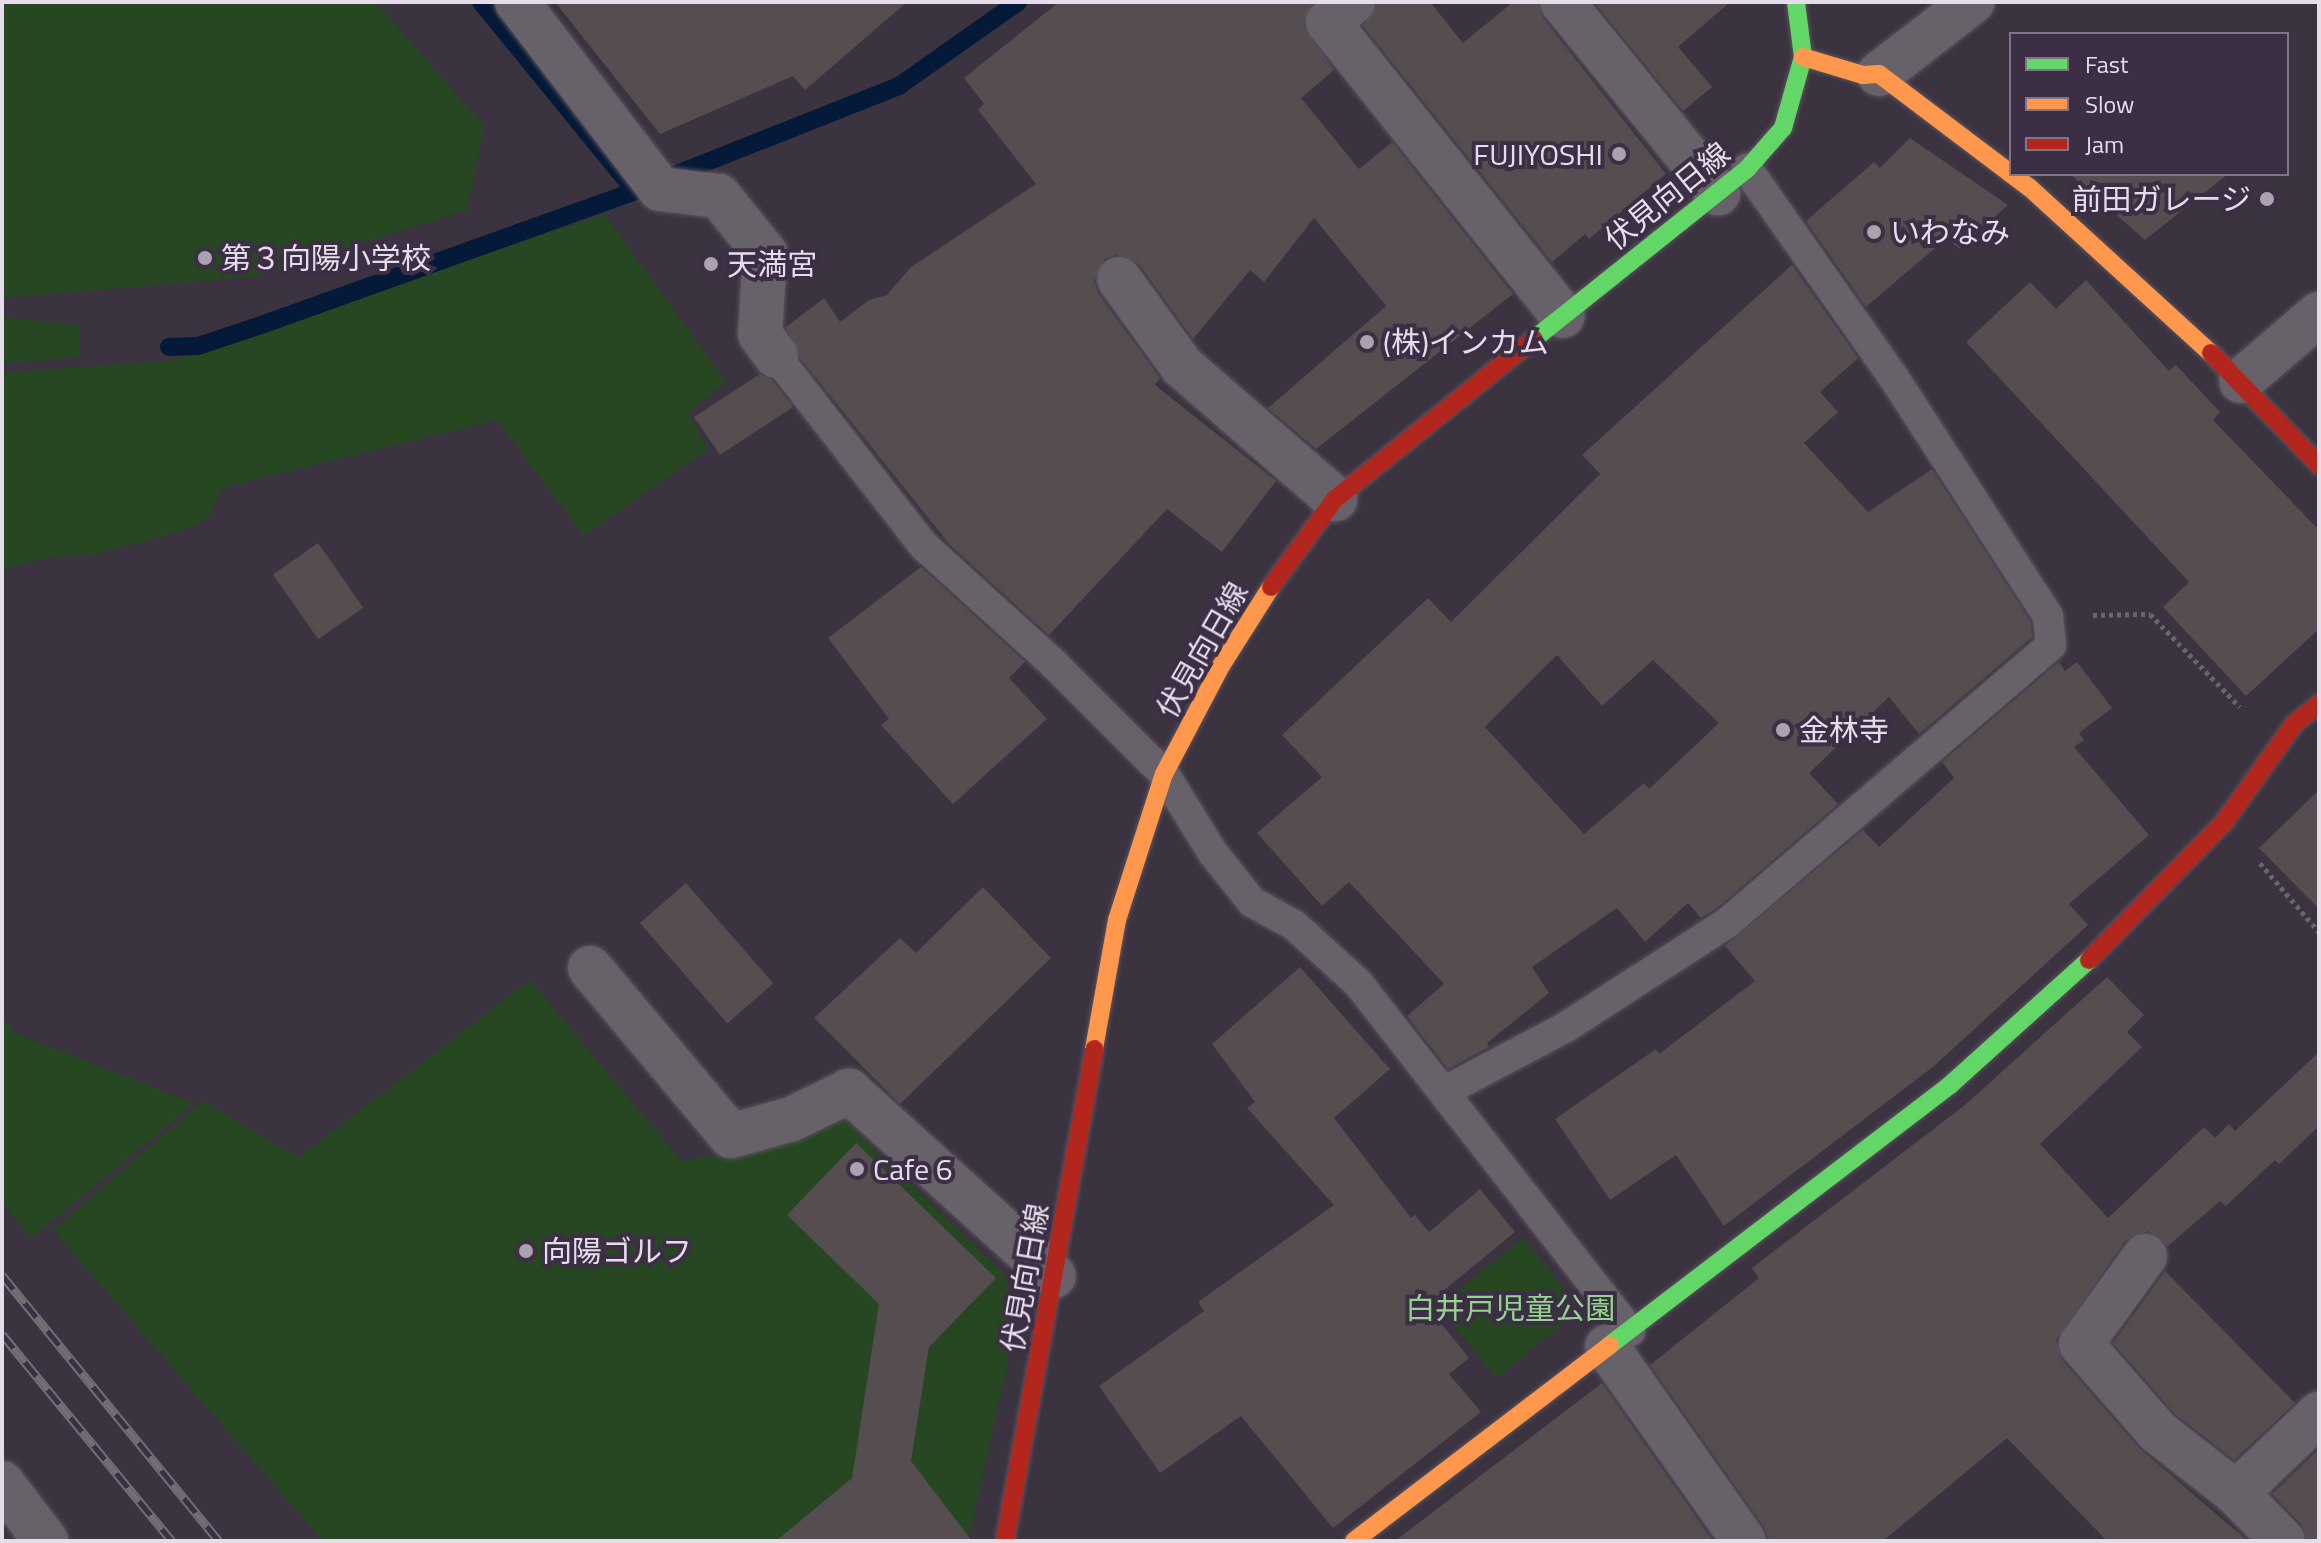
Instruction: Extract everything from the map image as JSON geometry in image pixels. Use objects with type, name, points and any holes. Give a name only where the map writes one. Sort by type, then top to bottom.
[{"type":"street","points":[[517,2],[650,175],[719,196],[765,253],[760,334],[776,356]]},
{"type":"street","points":[[1353,2],[1328,22],[1563,316]]},
{"type":"street","points":[[1562,2],[1733,181]]},
{"type":"street","name":"伏見向日線","points":[[1005,1541],[1117,920],[1164,774],[1229,653],[1287,561],[1335,499],[1733,181],[1783,128],[1803,57],[1796,2]]},
{"type":"street","points":[[1803,57],[1863,75],[1879,74],[1972,2]]},
{"type":"street","points":[[1879,74],[2009,172]]},
{"type":"street","points":[[2014,176],[2241,381],[2319,465]]},
{"type":"street","points":[[1119,279],[1182,366],[1335,499]]},
{"type":"street","points":[[2241,381],[2319,314]]},
{"type":"street","points":[[1354,1541],[1950,1085],[2067,982],[2225,821],[2295,723],[2319,704]]},
{"type":"street","points":[[590,968],[731,1136],[792,1119],[849,1091],[1054,1276]]},
{"type":"street","points":[[2145,1256],[2081,1344],[2158,1432],[2236,1493],[2283,1541]]},
{"type":"street","points":[[1618,1339],[1744,1541]]},
{"type":"street","points":[[2236,1493],[2319,1414]]},
{"type":"street","points":[[2,1483],[46,1541]]},
{"type":"lane","points":[[1445,1091],[1566,1027],[1727,923],[2051,645],[2048,616],[1894,378],[1733,181]]},
{"type":"lane","points":[[776,356],[924,546],[1164,774],[1213,853],[1252,902],[1294,925],[1358,983],[1445,1091],[1618,1339]]},
{"type":"path","points":[[2048,616],[2150,614],[2262,730],[2245,789]]},
{"type":"path","points":[[2225,821],[2319,932]]},
{"type":"green space","name":"第３向陽小学校","points":[[2,2],[376,2],[484,126],[467,210],[253,277],[2,298]]},
{"type":"green space","points":[[604,214],[726,382],[688,413],[708,449],[584,536],[497,420],[222,488],[209,516],[191,528],[97,554],[45,558],[2,570],[2,373],[174,360]]},
{"type":"green space","points":[[2,317],[80,325],[79,357],[2,364]]},
{"type":"green space","name":"向陽ゴルフ","points":[[530,980],[681,1161],[801,1140],[836,1112],[1003,1273],[1018,1315],[968,1541],[323,1541],[53,1230],[203,1101],[298,1158]]},
{"type":"green space","points":[[2,1014],[14,1033],[194,1103],[32,1238],[2,1203]]},
{"type":"green space","name":"白井戸児童公園","points":[[1523,1238],[1581,1309],[1496,1378],[1438,1307]]},
{"type":"building","points":[[555,2],[907,2],[805,90],[793,76],[660,134]]},
{"type":"building","points":[[1059,2],[1313,2],[1304,26],[1334,70],[1301,98],[1359,169],[1392,142],[1513,294],[1316,449],[1268,408],[1386,306],[1314,218],[1264,282],[1250,270],[1193,339],[1139,264],[1117,254],[1104,259],[1094,281],[1098,293],[1160,378],[1155,385],[1276,481],[1222,552],[1167,509],[1049,635],[950,545],[800,358],[786,327],[824,298],[840,322],[869,300],[887,295],[911,267],[1036,184],[978,110],[984,104],[964,78]]},
{"type":"building","points":[[1377,2],[1430,2],[1463,43],[1513,2],[1538,2],[1543,18],[1666,174],[1589,239],[1585,234],[1552,262],[1363,26]]},
{"type":"building","points":[[1594,2],[1730,2],[1678,47],[1712,87],[1683,111]]},
{"type":"building","points":[[1910,138],[2008,205],[1959,249],[1948,237],[1866,307],[1806,221],[1874,162],[1880,168]]},
{"type":"building","points":[[2072,176],[2225,176],[2145,240]]},
{"type":"building","points":[[1792,265],[1858,358],[1820,392],[1838,412],[1804,443],[1868,512],[1932,469],[2031,622],[2032,637],[1919,734],[1889,697],[1809,773],[1838,804],[1716,909],[1701,918],[1688,903],[1645,942],[1617,908],[1532,967],[1549,993],[1487,1043],[1489,1047],[1448,1069],[1407,1016],[1444,984],[1349,882],[1322,906],[1257,833],[1322,777],[1282,735],[1428,598],[1451,622],[1600,474],[1582,455]],"holes":[[[1557,655],[1602,706],[1653,660],[1719,723],[1649,789],[1644,783],[1584,834],[1485,727]]]},
{"type":"building","points":[[2086,280],[2169,371],[2176,365],[2220,412],[2213,420],[2319,530],[2319,629],[2246,696],[2163,607],[2189,582],[1966,342],[2030,282],[2056,309]]},
{"type":"building","points":[[760,374],[772,380],[793,407],[720,455],[694,417]]},
{"type":"building","points":[[318,543],[363,608],[318,639],[273,575]]},
{"type":"building","points":[[921,567],[1025,662],[1009,678],[1047,719],[953,804],[881,725],[889,719],[828,638]]},
{"type":"building","points":[[2059,662],[2065,671],[2077,662],[2112,708],[2079,733],[2084,740],[2074,747],[2149,835],[2069,904],[2088,925],[1934,1066],[1724,1226],[1676,1155],[1610,1200],[1555,1119],[1656,1049],[1659,1054],[1755,981],[1725,946],[1863,830],[1879,847],[1954,778],[1942,762]]},
{"type":"building","points":[[2319,790],[2319,909],[2259,848]]},
{"type":"building","points":[[686,883],[773,983],[727,1023],[640,923]]},
{"type":"building","points":[[983,887],[1051,958],[900,1104],[814,1018],[900,938],[916,953]]},
{"type":"building","points":[[1300,967],[1390,1069],[1334,1118],[1411,1218],[1415,1215],[1429,1232],[1480,1189],[1515,1232],[1426,1305],[1469,1358],[1449,1374],[1481,1412],[1333,1528],[1241,1416],[1160,1473],[1099,1386],[1204,1311],[1198,1302],[1334,1205],[1247,1108],[1255,1102],[1212,1044]]},
{"type":"building","points":[[2107,977],[2144,1015],[2127,1032],[2142,1047],[2040,1144],[2108,1218],[2204,1127],[2215,1138],[2229,1124],[2235,1131],[2319,1052],[2319,1126],[2279,1164],[2275,1160],[2226,1206],[2220,1201],[2168,1246],[2148,1231],[2125,1241],[2056,1340],[2062,1360],[2139,1448],[2248,1541],[2107,1541],[2007,1438],[1883,1541],[1769,1541],[1764,1527],[1650,1365],[1759,1278],[1752,1268],[1965,1105]]},
{"type":"building","points":[[856,1143],[996,1278],[929,1347],[911,1461],[972,1541],[776,1541],[852,1478],[879,1304],[787,1215]]},
{"type":"building","points":[[2165,1271],[2295,1403],[2234,1460],[2175,1414],[2113,1343]]},
{"type":"building","points":[[1602,1383],[1713,1541],[1395,1541]]},
{"type":"building","points":[[2319,1449],[2319,1541],[2307,1541],[2301,1524],[2272,1494]]},
{"type":"waterway","points":[[481,2],[626,180]]},
{"type":"waterway","points":[[664,179],[899,86],[1018,2]]},
{"type":"waterway","points":[[169,347],[198,346],[264,324],[635,191]]},
{"type":"railway","points":[[2,1275],[219,1541]]},
{"type":"railway","points":[[2,1334],[172,1541]]},
{"type":"traffic: fast","points":[[1534,339],[1747,169],[1783,128],[1803,57],[1796,2]]},
{"type":"traffic: fast","points":[[1610,1345],[1950,1085],[2089,960]]},
{"type":"traffic: slow","points":[[1803,57],[1863,75],[1879,74],[2009,172]]},
{"type":"traffic: slow","points":[[2014,176],[2211,353]]},
{"type":"traffic: slow","points":[[1094,1049],[1117,920],[1164,774],[1221,666],[1271,587]]},
{"type":"traffic: slow","points":[[1354,1541],[1610,1345]]},
{"type":"traffic: jam","points":[[1271,587],[1335,499],[1534,339]]},
{"type":"traffic: jam","points":[[2211,353],[2319,465]]},
{"type":"traffic: jam","points":[[2089,960],[2225,821],[2295,723],[2319,704]]},
{"type":"traffic: jam","points":[[1005,1541],[1094,1049]]},
{"type":"place","name":"FUJIYOSHI","points":[[1619,154]]},
{"type":"place","name":"前田ガレージ","points":[[2267,199]]},
{"type":"place","name":"いわなみ","points":[[1874,232]]},
{"type":"place","name":"第３向陽小学校","points":[[205,258]]},
{"type":"place","name":"天満宮","points":[[711,264]]},
{"type":"place","name":"(株)インカム","points":[[1367,342]]},
{"type":"place","name":"金林寺","points":[[1783,730]]},
{"type":"place","name":"Cafe 6","points":[[857,1169]]},
{"type":"place","name":"向陽ゴルフ","points":[[526,1251]]}]
